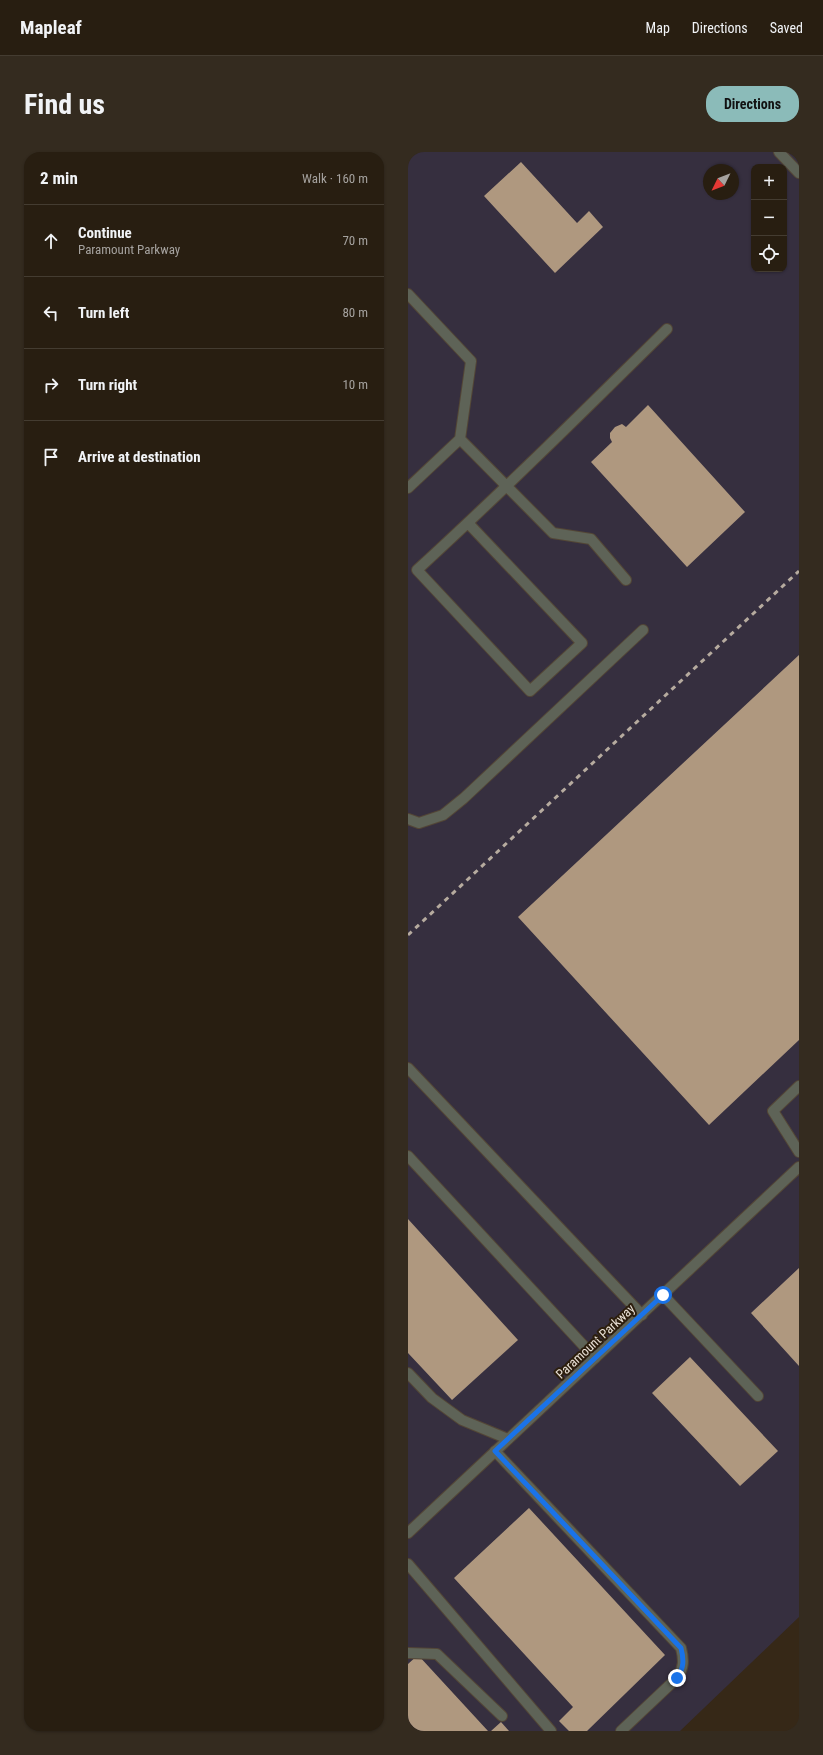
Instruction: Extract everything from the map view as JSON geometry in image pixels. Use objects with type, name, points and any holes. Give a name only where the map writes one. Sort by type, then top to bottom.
[{"type":"street","points":[[779,152],[799,173]]},
{"type":"street","points":[[408,294],[471,361],[460,439],[408,488]]},
{"type":"street","points":[[468,523],[582,643],[530,691],[417,570],[507,487],[667,330]]},
{"type":"street","points":[[460,439],[553,533],[591,539],[626,580]]},
{"type":"street","points":[[408,819],[419,823],[443,815],[464,798],[643,630]]},
{"type":"street","points":[[408,1068],[642,1315]]},
{"type":"street","points":[[799,1086],[772,1111],[799,1152]]},
{"type":"street","points":[[408,1156],[595,1358]]},
{"type":"street","name":"Paramount Parkway","points":[[408,1533],[799,1167]]},
{"type":"street","points":[[663,1295],[758,1396]]},
{"type":"street","points":[[408,1373],[432,1398],[462,1420],[508,1439]]},
{"type":"street","points":[[495,1451],[681,1648],[684,1660],[682,1670],[677,1678],[621,1731]]},
{"type":"street","points":[[408,1564],[551,1731]]},
{"type":"street","points":[[408,1654],[437,1654],[502,1716]]},
{"type":"shaded area","points":[[408,152],[799,152],[799,1617],[680,1731],[408,1731]]},
{"type":"building","points":[[521,162],[577,223],[589,211],[603,227],[555,273],[484,196]]},
{"type":"building","points":[[648,405],[745,512],[687,567],[591,462],[612,442],[610,433],[615,427],[622,424],[626,427]]},
{"type":"building","points":[[799,655],[799,1040],[709,1125],[518,917]]},
{"type":"building","points":[[408,1219],[518,1340],[452,1400],[408,1353]]},
{"type":"building","points":[[799,1268],[799,1366],[751,1313]]},
{"type":"building","points":[[690,1357],[778,1451],[740,1486],[652,1393]]},
{"type":"building","points":[[529,1508],[665,1655],[587,1731],[569,1731],[559,1721],[573,1707],[454,1578]]},
{"type":"building","points":[[418,1655],[488,1731],[417,1731],[408,1721],[408,1664]]},
{"type":"building","points":[[501,1722],[509,1731],[491,1731]]},
{"type":"railway","points":[[408,935],[799,571]]},
{"type":"route","points":[[663,1295],[495,1451],[681,1648],[684,1660],[682,1670],[677,1678]]}]
